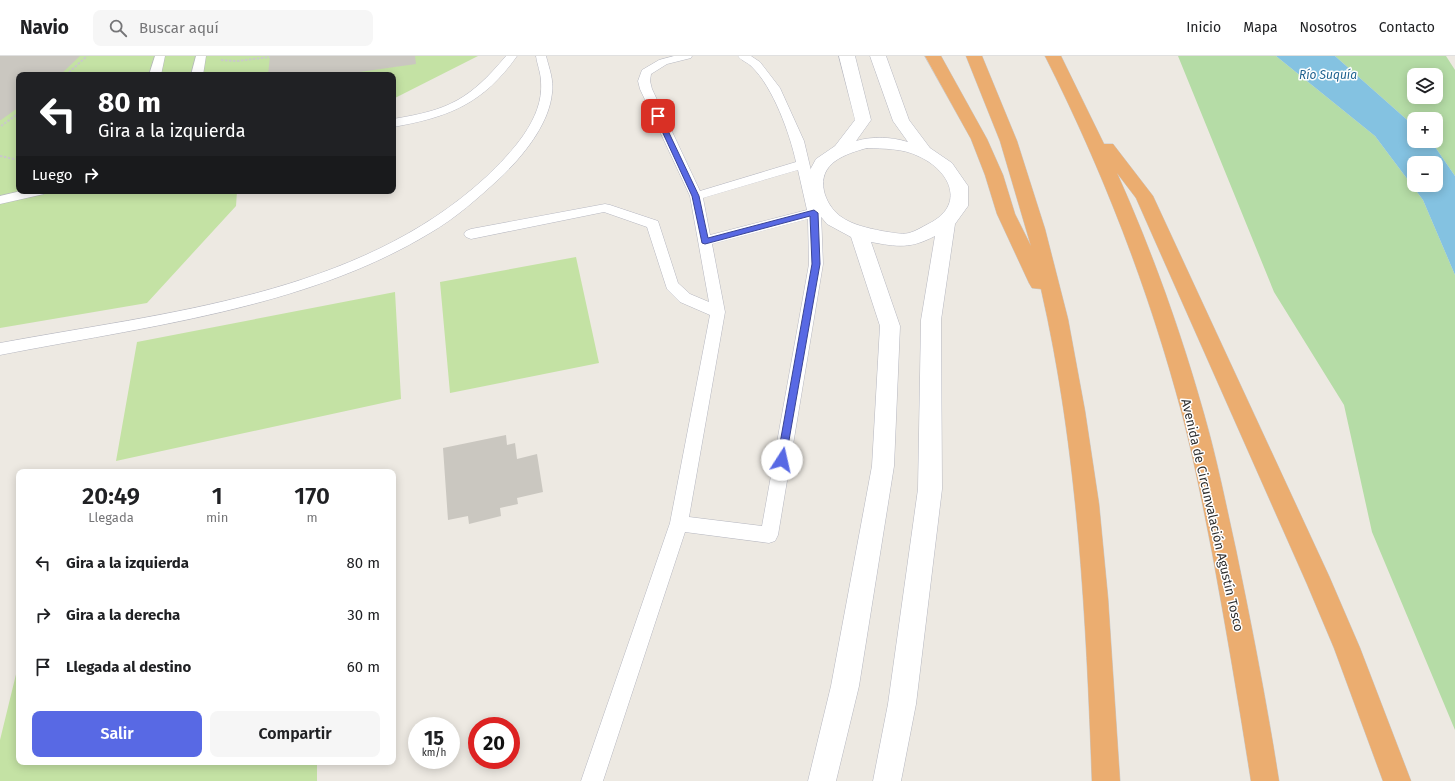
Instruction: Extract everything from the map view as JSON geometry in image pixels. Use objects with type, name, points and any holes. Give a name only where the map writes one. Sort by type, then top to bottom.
[{"type":"highway","points":[[933,56],[979,139],[994,175],[1006,214],[1058,322]]},
{"type":"highway","points":[[974,56],[996,109],[1015,161],[1040,247],[1058,322],[1073,406],[1086,497],[1096,588],[1106,781]]},
{"type":"highway","name":"Avenida de Circunvalación Agustín Tosco","points":[[1053,56],[1088,124],[1123,205],[1146,266],[1193,416],[1239,625],[1249,677],[1265,781]]},
{"type":"highway","points":[[1088,124],[1144,196],[1320,584],[1347,648],[1397,781]]},
{"type":"street","points":[[846,56],[863,120],[841,150],[822,163],[813,181],[817,201],[833,220],[859,233],[891,239],[908,240],[946,223],[959,206],[959,186],[946,167],[924,152],[900,122],[878,56]]},
{"type":"street","points":[[841,150],[867,144],[896,144],[924,152]]},
{"type":"street","points":[[887,781],[902,704],[930,489],[931,320],[946,223]]},
{"type":"street","points":[[822,781],[845,686],[883,466],[890,326],[859,233]]},
{"type":"lane","points":[[156,72],[160,56]]},
{"type":"lane","points":[[198,72],[201,56]]},
{"type":"lane","points":[[396,122],[430,116],[462,104],[490,82],[512,56]]},
{"type":"lane","points":[[0,349],[206,310],[289,289],[356,264],[419,233],[450,214],[475,195],[495,177],[515,155],[529,135],[544,102],[547,84],[541,56]]},
{"type":"lane","points":[[592,781],[679,523],[718,312],[696,196],[646,89],[644,81],[646,72],[663,62],[687,56]]},
{"type":"lane","points":[[679,523],[769,536],[816,264],[814,213],[798,141],[774,88],[756,64],[743,56]]},
{"type":"lane","points":[[696,196],[804,164]]},
{"type":"lane","points":[[0,200],[26,194]]},
{"type":"lane","points":[[471,234],[605,208],[652,224],[672,285],[685,298],[718,312]]},
{"type":"lane","points":[[705,241],[814,213]]},
{"type":"path","points":[[69,72],[87,56]]},
{"type":"path","points":[[239,56],[237,61],[270,57]]},
{"type":"path","points":[[1,126],[16,115]]},
{"type":"path","points":[[0,156],[16,159]]},
{"type":"green space","points":[[0,56],[478,56],[396,97],[396,72],[16,72],[16,194],[237,194],[236,206],[147,303],[0,328]]},
{"type":"green space","points":[[1178,56],[1276,56],[1375,136],[1407,179],[1407,192],[1417,192],[1423,200],[1455,275],[1455,730],[1372,532],[1344,405],[1274,292]]},
{"type":"green space","points":[[1335,56],[1446,56],[1455,70],[1455,176],[1443,158],[1443,156],[1441,156],[1436,148],[1443,148],[1443,112],[1407,112],[1407,120]]},
{"type":"green space","points":[[576,257],[599,363],[450,393],[440,282]]},
{"type":"green space","points":[[395,292],[401,399],[116,461],[137,342]]},
{"type":"green space","points":[[16,674],[16,765],[317,765],[317,781],[0,781],[0,740]]},
{"type":"water","name":"Río Suquía","points":[[1276,56],[1335,56],[1407,120],[1407,148],[1436,148],[1441,156],[1407,156],[1407,179],[1375,136]]},
{"type":"water","name":"Río Suquía","points":[[1443,158],[1455,176],[1455,275],[1423,200],[1417,192],[1443,192]]},
{"type":"building","points":[[0,56],[80,56],[63,72],[16,72],[16,109],[0,120]]},
{"type":"building","points":[[270,56],[415,56],[416,64],[359,72],[268,72]]},
{"type":"building","points":[[506,435],[507,445],[515,443],[517,459],[537,454],[543,492],[517,498],[518,504],[500,508],[501,516],[469,524],[468,516],[448,520],[443,448]]},
{"type":"route","points":[[658,116],[696,196],[705,241],[814,213],[816,264],[782,460]]}]
